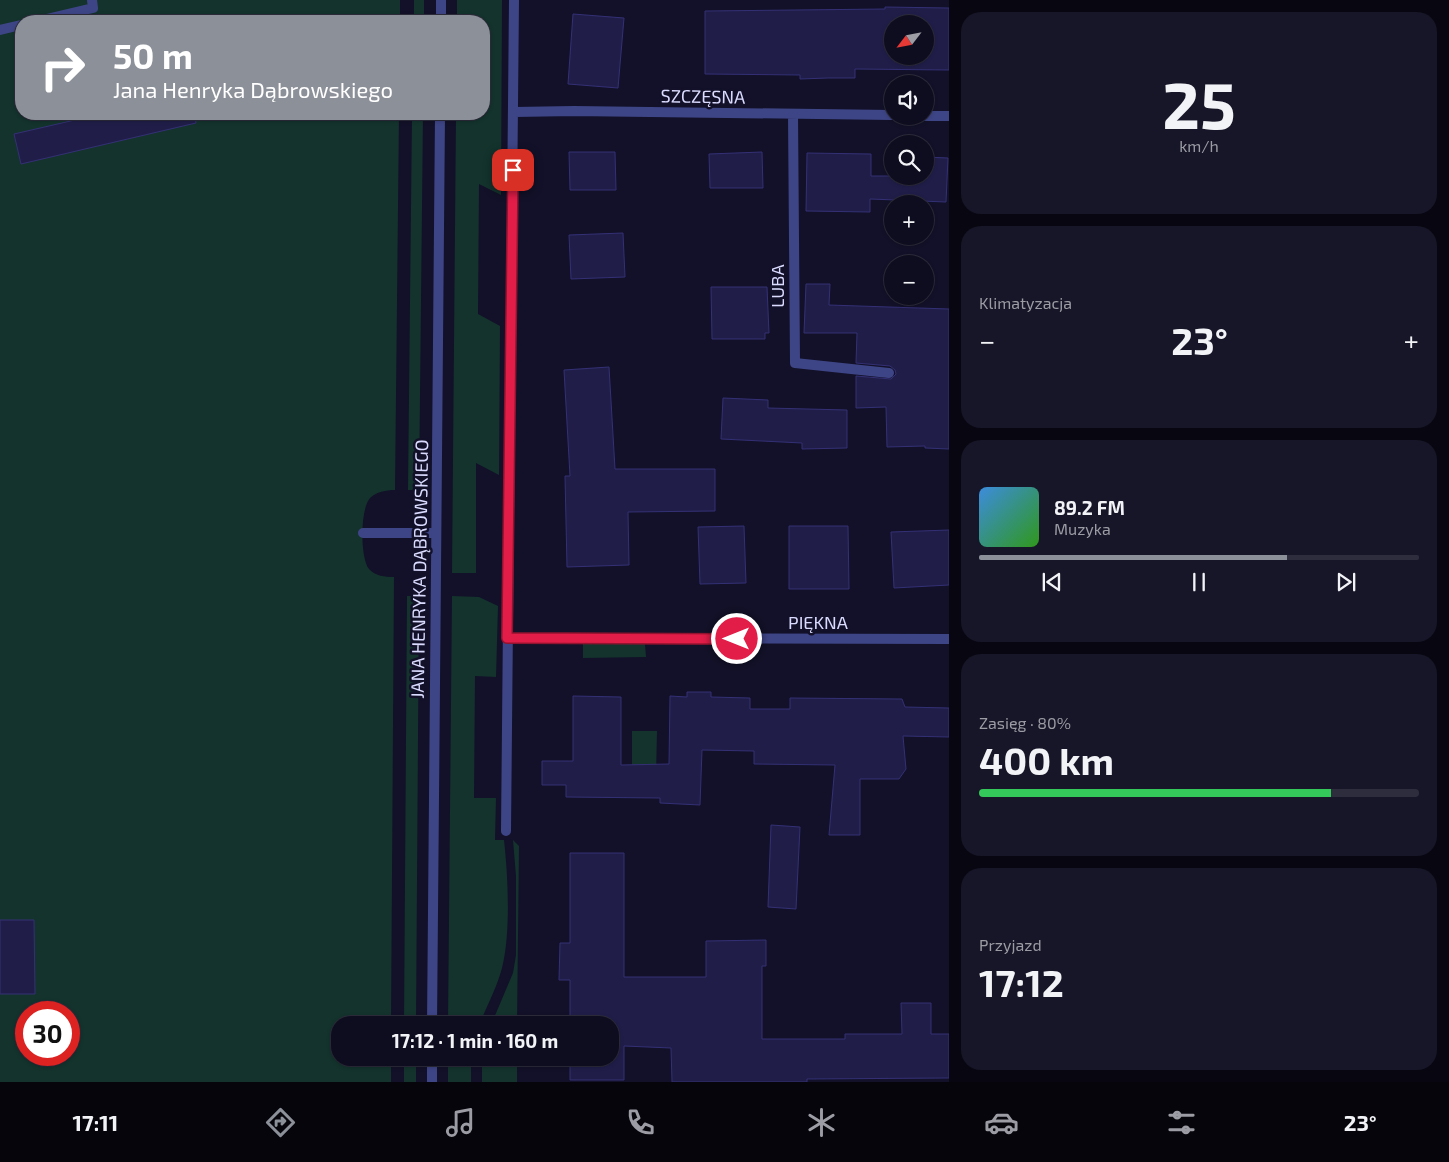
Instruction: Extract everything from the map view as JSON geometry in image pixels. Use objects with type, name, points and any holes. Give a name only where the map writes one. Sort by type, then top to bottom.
[{"type":"street","points":[[63,15],[93,8],[92,0]]},
{"type":"street","points":[[441,0],[441,15]]},
{"type":"street","points":[[506,831],[514,0]]},
{"type":"street","points":[[0,30],[15,26]]},
{"type":"street","name":"SZCZĘSNA","points":[[514,112],[884,115]]},
{"type":"street","name":"LUBA","points":[[793,114],[795,363],[889,373]]},
{"type":"street","points":[[934,116],[949,116]]},
{"type":"street","name":"JANA HENRYKA DĄBROWSKIEGO","points":[[432,1016],[440,120]]},
{"type":"street","points":[[363,533],[436,533]]},
{"type":"street","name":"PIĘKNA","points":[[507,638],[949,639]]},
{"type":"street","points":[[432,1066],[432,1082]]},
{"type":"green space","points":[[0,0],[400,0],[400,15],[15,15],[15,120],[399,120],[395,490],[381,492],[370,498],[364,512],[362,534],[364,555],[369,569],[377,575],[394,577],[391,1016],[331,1016],[331,1066],[391,1066],[391,1082],[0,1082]]},
{"type":"green space","points":[[414,0],[424,0],[424,15],[414,15]]},
{"type":"green space","points":[[457,0],[502,0],[501,195],[479,184],[478,314],[500,326],[499,475],[476,463],[476,573],[452,573],[456,120],[490,120],[490,15],[457,15]]},
{"type":"green space","points":[[412,120],[423,120],[419,490],[408,490]]},
{"type":"green space","points":[[407,596],[419,596],[416,1016],[404,1016]]},
{"type":"green space","points":[[452,596],[479,597],[498,606],[496,677],[475,676],[474,798],[496,798],[495,840],[504,840],[507,870],[507,938],[502,968],[483,1016],[448,1016]]},
{"type":"green space","points":[[583,644],[645,644],[646,657],[583,658]]},
{"type":"green space","points":[[632,731],[657,731],[656,776],[632,775]]},
{"type":"green space","points":[[513,840],[519,846],[517,1016],[495,1016],[513,973],[516,955],[516,876]]},
{"type":"green space","points":[[404,1066],[416,1066],[416,1082],[404,1082]]},
{"type":"green space","points":[[448,1066],[471,1066],[471,1082],[448,1082]]},
{"type":"green space","points":[[482,1066],[517,1066],[517,1082],[482,1082]]},
{"type":"building","points":[[885,7],[949,8],[949,70],[855,69],[855,78],[800,79],[800,75],[705,74],[705,11],[885,9]]},
{"type":"building","points":[[573,14],[624,18],[618,88],[568,84]]},
{"type":"building","points":[[75,120],[196,120],[196,123],[21,164],[14,134]]},
{"type":"building","points":[[569,152],[615,152],[616,190],[570,190]]},
{"type":"building","points":[[762,152],[763,188],[710,188],[709,154]]},
{"type":"building","points":[[807,153],[871,154],[871,176],[884,176],[884,185],[934,185],[934,157],[948,158],[946,202],[934,202],[934,195],[884,195],[884,200],[870,199],[870,212],[806,211]]},
{"type":"building","points":[[623,233],[625,277],[571,279],[569,235]]},
{"type":"building","points":[[806,284],[830,284],[829,305],[949,309],[949,449],[925,448],[925,446],[887,447],[886,407],[856,408],[856,376],[891,379],[896,374],[895,370],[890,366],[856,363],[857,333],[804,333]]},
{"type":"building","points":[[711,287],[767,287],[769,333],[765,333],[765,339],[712,339]]},
{"type":"building","points":[[609,367],[615,469],[715,469],[715,511],[628,512],[629,565],[567,567],[565,476],[570,476],[564,370]]},
{"type":"building","points":[[723,398],[768,400],[768,408],[847,410],[847,448],[802,449],[802,443],[721,439]]},
{"type":"building","points":[[744,526],[746,583],[700,584],[698,527]]},
{"type":"building","points":[[789,526],[848,526],[849,589],[789,589]]},
{"type":"building","points":[[949,530],[949,585],[894,588],[891,532]]},
{"type":"building","points":[[687,692],[711,692],[711,697],[750,698],[750,709],[790,709],[790,698],[902,699],[905,707],[949,708],[949,737],[903,736],[906,769],[899,779],[860,779],[860,835],[829,835],[835,765],[754,764],[754,751],[702,750],[700,805],[660,803],[660,798],[566,797],[566,785],[542,785],[542,761],[573,761],[573,696],[621,697],[621,765],[669,764],[670,696],[687,697]]},
{"type":"building","points":[[771,825],[800,827],[796,909],[768,907]]},
{"type":"building","points":[[570,853],[624,853],[624,977],[706,977],[706,941],[766,940],[766,966],[762,966],[762,1039],[845,1039],[845,1034],[902,1034],[901,1003],[931,1003],[931,1034],[949,1034],[949,1078],[807,1079],[807,1082],[672,1082],[671,1048],[624,1046],[624,1080],[570,1080],[570,1066],[619,1066],[619,1016],[570,1016],[570,980],[559,980],[560,943],[570,943]]},
{"type":"building","points":[[0,920],[34,920],[35,994],[0,994]]},
{"type":"route","points":[[513,170],[507,638],[737,639]]}]
